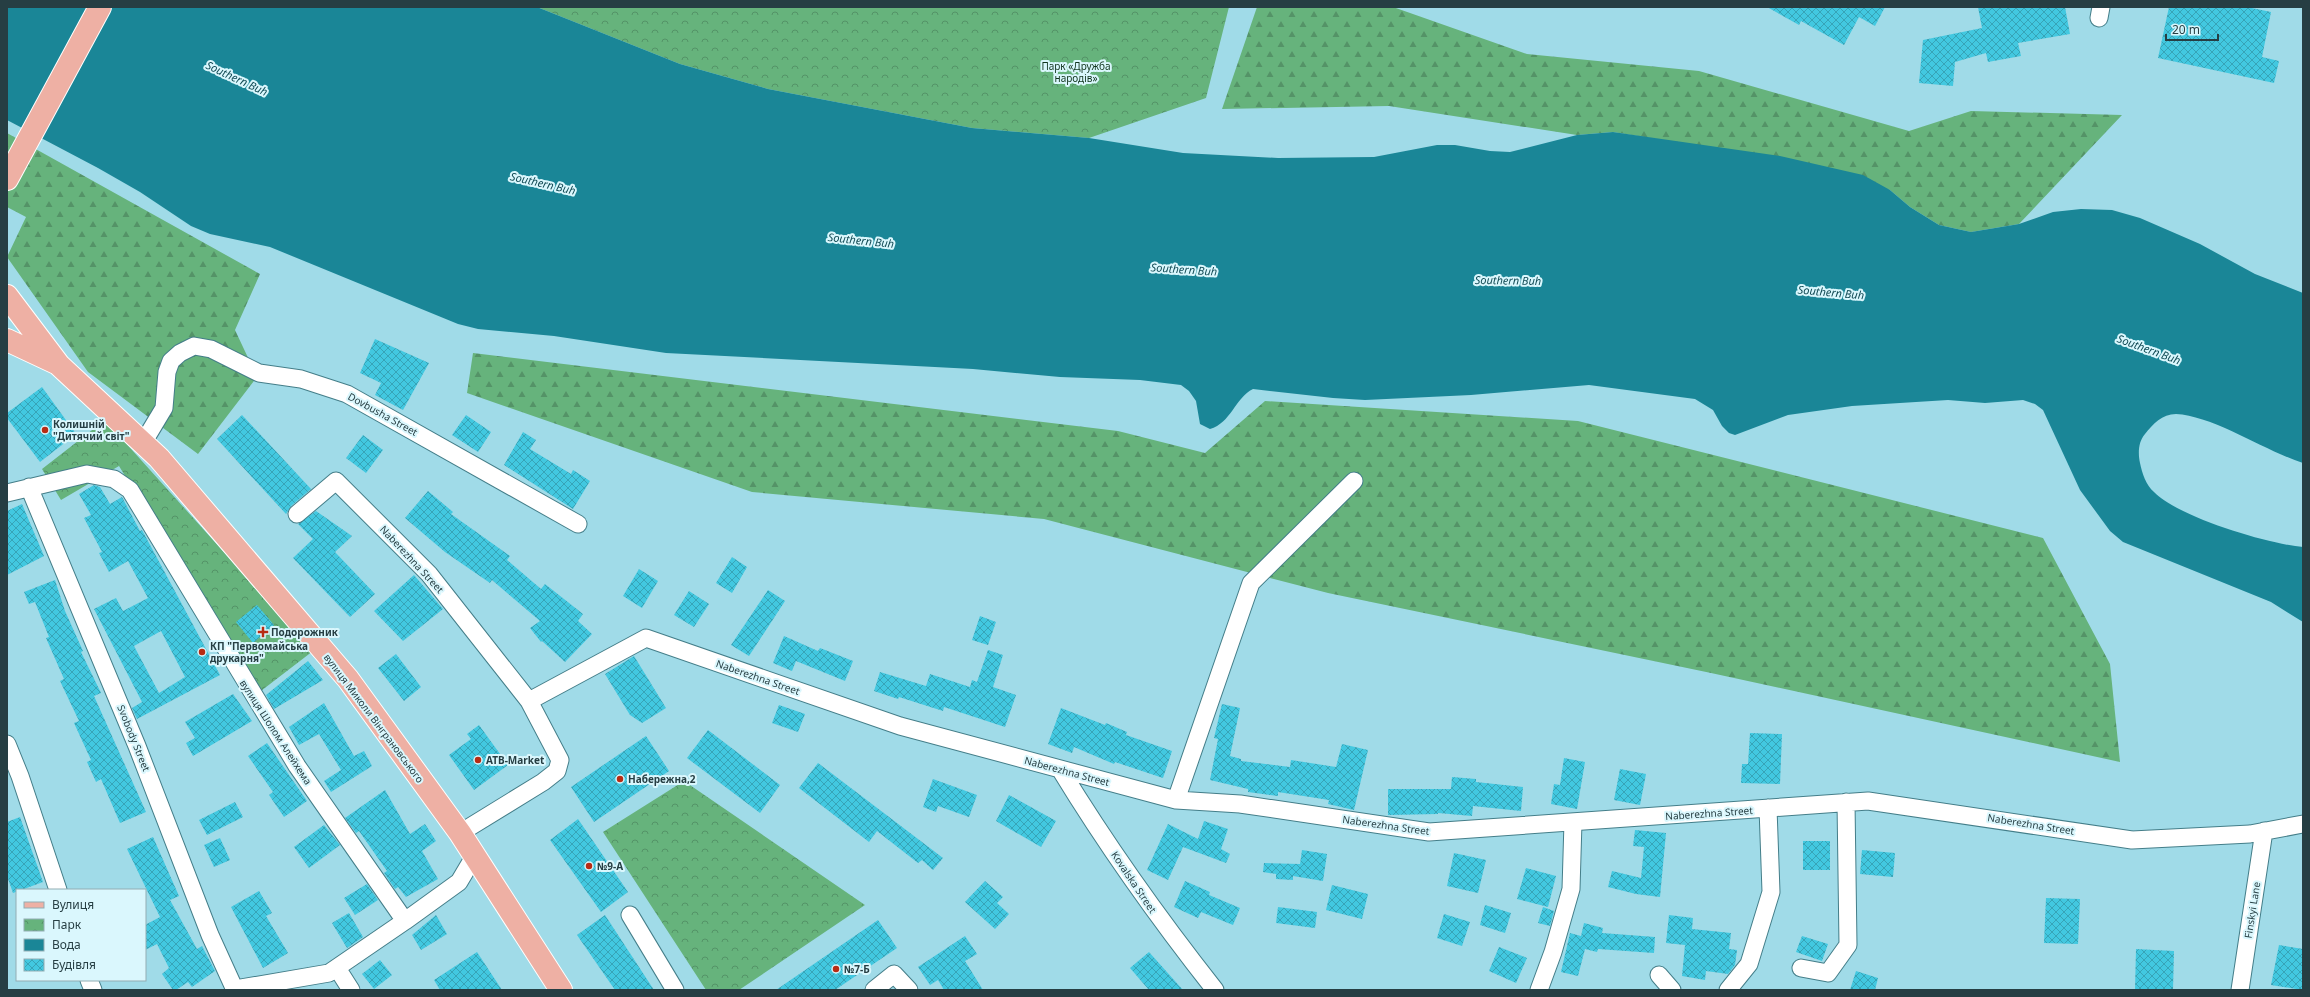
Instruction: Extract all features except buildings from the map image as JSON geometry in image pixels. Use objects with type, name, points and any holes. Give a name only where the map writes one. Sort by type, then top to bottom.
[{"type":"main road","points":[[7,179],[100,7]]},
{"type":"main road","name":"вулиця Миколи Вінграновського","points":[[7,296],[59,364],[143,443],[169,470],[348,679],[460,833],[561,990]]},
{"type":"main road","name":"вулиця Миколи Вінграновського","points":[[7,340],[59,364]]},
{"type":"street","name":"Dovbusha Street","points":[[143,443],[164,408],[167,372],[171,361],[180,353],[194,346],[211,349],[259,373],[301,378],[347,394],[578,524]]},
{"type":"street","name":"вулиця Шолом Алейхема","points":[[29,487],[88,474],[114,479],[130,490],[297,766],[405,921]]},
{"type":"street","name":"Naberezhna Street","points":[[297,514],[336,481],[429,574],[529,700],[560,760],[557,771],[543,782],[460,833]]},
{"type":"street","points":[[1176,800],[1252,583],[1354,481]]},
{"type":"street","points":[[7,493],[29,487]]},
{"type":"street","name":"Svobody Street","points":[[29,487],[137,746],[210,935],[235,990]]},
{"type":"street","name":"Naberezhna Street","points":[[529,700],[646,638],[900,726],[1176,800],[1240,804],[1429,832],[1846,802],[1875,802],[2132,840],[2250,834],[2303,824]]},
{"type":"street","points":[[7,744],[20,776],[58,889]]},
{"type":"street","name":"Kovalska Street","points":[[1060,769],[1083,807],[1163,925],[1215,990]]},
{"type":"street","points":[[1801,968],[1828,973],[1848,945],[1846,802]]},
{"type":"street","points":[[1728,990],[1749,964],[1772,892],[1768,808]]},
{"type":"street","points":[[1539,990],[1553,952],[1571,889],[1573,822]]},
{"type":"street","name":"Finskyi Lane","points":[[2240,990],[2264,831]]},
{"type":"street","points":[[235,990],[329,973],[459,882],[475,855]]},
{"type":"street","points":[[630,915],[675,990]]},
{"type":"street","points":[[337,968],[351,990]]},
{"type":"street","points":[[874,990],[894,974],[909,990]]},
{"type":"street","points":[[1659,975],[1672,990]]},
{"type":"green space","name":"Парк «Дружба народів»","points":[[537,7],[1229,7],[1206,98],[1089,138],[972,128],[768,89],[680,64]]},
{"type":"green space","points":[[1257,7],[1393,7],[1527,54],[1699,71],[1909,131],[1971,111],[2122,115],[2019,224],[1971,232],[1939,225],[1910,207],[1890,190],[1719,149],[1613,132],[1577,135],[1389,106],[1222,109]]},
{"type":"green space","points":[[7,133],[260,274],[235,330],[257,377],[198,454],[88,372],[7,257],[26,217],[7,207]]},
{"type":"green space","points":[[473,353],[1118,431],[1205,453],[1265,401],[1578,421],[2043,538],[2110,664],[2120,762],[1711,673],[1328,593],[1044,519],[752,492],[467,393]]},
{"type":"green space","points":[[105,420],[313,651],[257,694],[119,466],[61,500],[42,469]]},
{"type":"green space","points":[[684,781],[865,905],[739,990],[706,990],[603,832]]},
{"type":"water","name":"Southern Buh","points":[[7,7],[537,7],[680,64],[768,89],[972,128],[1089,138],[1183,153],[1278,158],[1374,157],[1437,145],[1455,145],[1490,151],[1510,152],[1577,135],[1613,132],[1780,156],[1863,175],[1890,190],[1910,207],[1939,225],[1971,232],[2019,224],[2053,212],[2081,209],[2112,210],[2140,218],[2200,244],[2255,274],[2303,293],[2303,463],[2288,458],[2223,427],[2191,416],[2176,414],[2171,414],[2158,420],[2145,434],[2140,444],[2139,459],[2143,475],[2151,489],[2182,511],[2202,520],[2247,535],[2268,541],[2303,547],[2303,622],[2271,602],[2123,542],[2110,531],[2080,490],[2043,410],[2035,404],[2023,400],[1985,403],[1948,400],[1852,406],[1788,415],[1735,435],[1729,433],[1722,426],[1713,410],[1695,399],[1589,385],[1471,395],[1365,400],[1253,389],[1242,398],[1223,421],[1210,429],[1200,424],[1196,401],[1189,391],[1181,385],[1140,380],[1060,377],[973,369],[666,353],[554,336],[478,329],[458,324],[270,247],[210,234],[191,226],[140,192],[7,120]]},
{"type":"place","name":"Колишній \"Дитячий світ\"","points":[[45,430]]},
{"type":"place","name":"Подорожник","points":[[263,632]]},
{"type":"place","name":"КП \"Первомайська друкарня\"","points":[[202,652]]},
{"type":"place","name":"ATB-Market","points":[[478,760]]},
{"type":"place","name":"Набережна,2","points":[[620,779]]},
{"type":"place","name":"№9-А","points":[[589,866]]},
{"type":"place","name":"№7-Б","points":[[836,969]]}]
